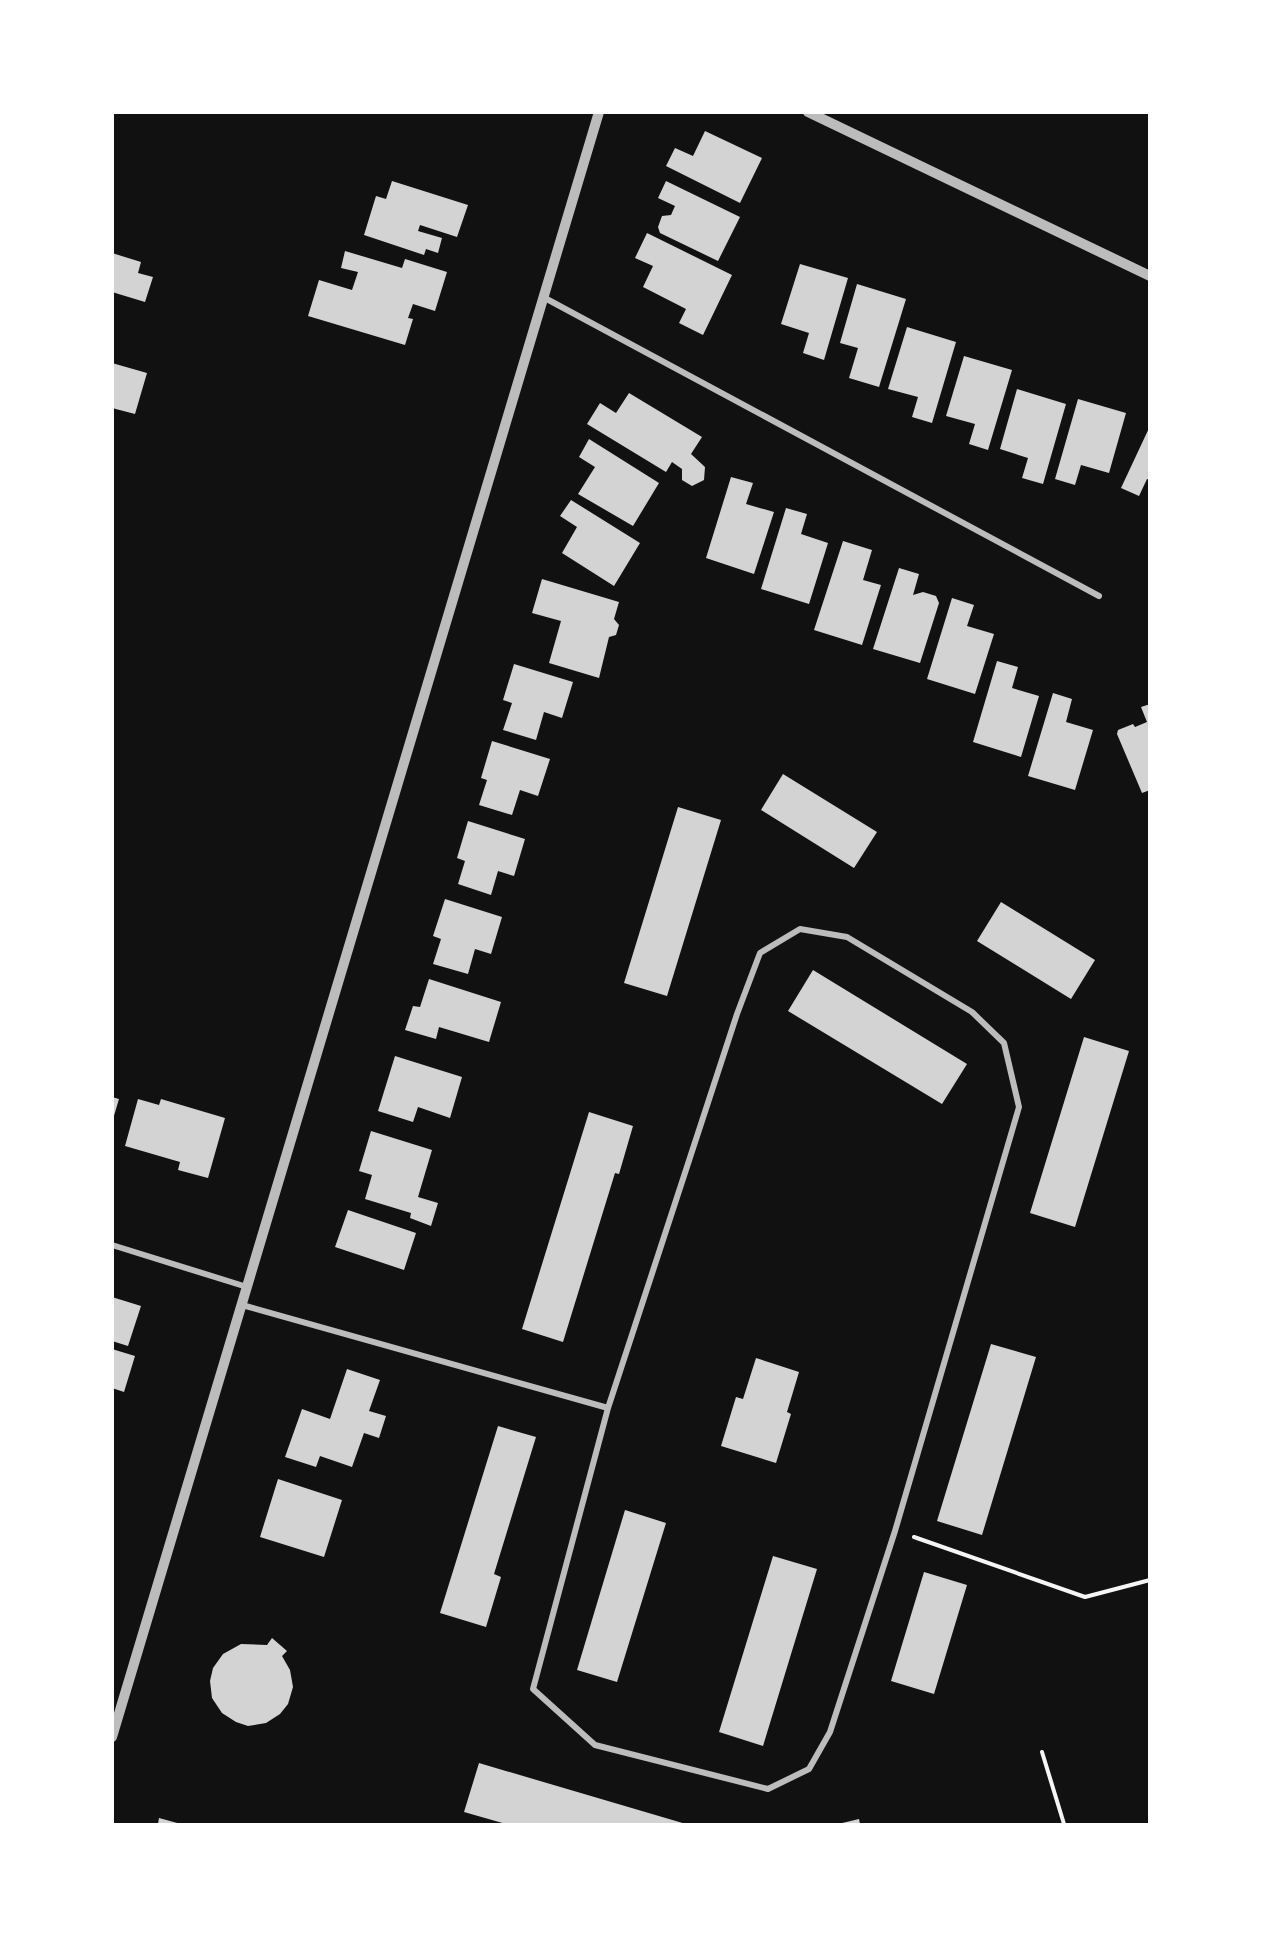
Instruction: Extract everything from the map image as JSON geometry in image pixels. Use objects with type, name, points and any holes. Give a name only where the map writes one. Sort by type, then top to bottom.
[{"type":"street","points":[[112,1737],[599,112]]},
{"type":"street","points":[[808,112],[1149,276]]},
{"type":"street","points":[[543,297],[1099,596]]},
{"type":"street","points":[[800,929],[847,937],[972,1012],[1004,1043],[1019,1107],[895,1531],[830,1732],[809,1769],[768,1790],[595,1745],[533,1689],[608,1408],[737,1014],[760,953],[800,929]]},
{"type":"street","points":[[112,1245],[248,1287]]},
{"type":"street","points":[[242,1305],[608,1408]]},
{"type":"path","points":[[895,1531],[1085,1598],[1149,1580]]},
{"type":"path","points":[[1042,1752],[1064,1824]]},
{"type":"building","points":[[705,131],[762,158],[740,203],[666,166],[675,148],[693,156]]},
{"type":"building","points":[[392,181],[468,205],[457,237],[420,225],[418,231],[442,238],[438,253],[426,249],[424,255],[364,235],[376,196],[386,199]]},
{"type":"building","points":[[666,181],[740,217],[718,261],[660,233],[658,227],[662,216],[671,215],[675,206],[658,198]]},
{"type":"building","points":[[647,233],[732,275],[703,335],[679,323],[686,309],[643,287],[653,266],[635,258]]},
{"type":"building","points":[[345,251],[402,268],[405,259],[447,272],[435,311],[413,304],[408,318],[413,319],[405,345],[308,316],[319,280],[352,290],[358,272],[341,268]]},
{"type":"building","points":[[112,253],[141,262],[138,273],[153,277],[145,302],[112,292]]},
{"type":"building","points":[[800,264],[848,278],[824,360],[803,353],[809,333],[781,324]]},
{"type":"building","points":[[857,284],[906,299],[879,387],[849,378],[858,348],[840,343]]},
{"type":"building","points":[[907,327],[956,342],[932,423],[912,417],[918,397],[888,389]]},
{"type":"building","points":[[964,356],[1012,370],[988,450],[969,444],[975,424],[946,416]]},
{"type":"building","points":[[112,363],[147,373],[135,414],[112,408]]},
{"type":"building","points":[[1017,389],[1066,404],[1043,484],[1022,478],[1028,458],[1000,449]]},
{"type":"building","points":[[629,393],[702,437],[691,454],[705,467],[704,480],[692,486],[682,480],[682,469],[672,462],[666,472],[587,424],[600,403],[616,413]]},
{"type":"building","points":[[1078,399],[1126,413],[1109,473],[1081,465],[1075,485],[1055,479]]},
{"type":"building","points":[[1150,426],[1150,480],[1147,479],[1139,496],[1121,488]]},
{"type":"building","points":[[589,439],[659,483],[633,526],[578,494],[595,467],[579,457]]},
{"type":"building","points":[[731,477],[753,483],[746,504],[774,512],[754,574],[706,558]]},
{"type":"building","points":[[571,500],[640,543],[614,586],[562,553],[577,527],[560,516]]},
{"type":"building","points":[[786,508],[807,514],[801,534],[828,543],[809,604],[761,589]]},
{"type":"building","points":[[843,541],[872,550],[863,580],[881,585],[862,645],[814,630]]},
{"type":"building","points":[[899,568],[919,574],[913,595],[923,592],[936,596],[939,603],[920,663],[873,649]]},
{"type":"building","points":[[542,579],[619,602],[614,619],[619,625],[616,635],[609,637],[599,678],[549,663],[561,621],[532,613]]},
{"type":"building","points":[[952,598],[974,605],[967,626],[994,634],[975,694],[927,679]]},
{"type":"building","points":[[997,661],[1018,667],[1012,688],[1039,696],[1021,757],[973,742]]},
{"type":"building","points":[[514,664],[573,682],[562,718],[544,712],[536,740],[503,730],[512,703],[503,700]]},
{"type":"building","points":[[1053,693],[1072,699],[1066,722],[1093,730],[1075,790],[1028,776]]},
{"type":"building","points":[[1150,704],[1150,790],[1142,793],[1117,734],[1118,730],[1133,724],[1135,727],[1147,722],[1141,707]]},
{"type":"building","points":[[492,741],[550,759],[538,796],[520,790],[512,815],[479,805],[487,780],[481,778]]},
{"type":"building","points":[[783,774],[877,832],[854,868],[761,810]]},
{"type":"building","points":[[678,807],[721,820],[667,996],[624,983]]},
{"type":"building","points":[[468,821],[525,839],[514,876],[498,871],[491,895],[458,884],[465,861],[457,858]]},
{"type":"building","points":[[445,899],[502,917],[491,954],[475,949],[468,974],[433,964],[441,939],[433,936]]},
{"type":"building","points":[[1001,902],[1095,960],[1071,999],[977,941]]},
{"type":"building","points":[[813,970],[967,1064],[942,1104],[788,1011]]},
{"type":"building","points":[[429,979],[501,1002],[489,1042],[439,1027],[436,1039],[405,1030],[413,1006],[420,1007]]},
{"type":"building","points":[[1084,1037],[1129,1051],[1075,1227],[1030,1213]]},
{"type":"building","points":[[395,1056],[462,1077],[450,1118],[418,1107],[413,1122],[378,1111]]},
{"type":"building","points":[[112,1097],[119,1099],[113,1119],[112,1119]]},
{"type":"building","points":[[138,1099],[159,1105],[161,1099],[225,1118],[208,1178],[178,1170],[180,1162],[125,1146]]},
{"type":"building","points":[[589,1112],[633,1126],[619,1174],[615,1173],[563,1342],[522,1329]]},
{"type":"building","points":[[371,1131],[432,1150],[418,1197],[438,1203],[431,1226],[410,1218],[411,1213],[365,1199],[372,1175],[359,1171]]},
{"type":"building","points":[[348,1210],[416,1233],[404,1270],[335,1247]]},
{"type":"building","points":[[112,1297],[141,1306],[128,1346],[112,1341]]},
{"type":"building","points":[[991,1344],[1036,1357],[982,1535],[937,1521]]},
{"type":"building","points":[[112,1349],[135,1356],[124,1392],[112,1388]]},
{"type":"building","points":[[756,1358],[799,1372],[787,1412],[791,1414],[776,1463],[721,1446],[736,1397],[743,1399]]},
{"type":"building","points":[[347,1369],[380,1380],[369,1411],[386,1416],[379,1438],[364,1433],[352,1467],[320,1456],[316,1467],[285,1457],[302,1409],[330,1419]]},
{"type":"building","points":[[498,1426],[536,1437],[494,1574],[501,1577],[486,1627],[440,1613]]},
{"type":"building","points":[[278,1479],[342,1500],[324,1557],[260,1537]]},
{"type":"building","points":[[625,1510],[666,1523],[617,1682],[577,1670]]},
{"type":"building","points":[[773,1556],[817,1569],[763,1746],[719,1732]]},
{"type":"building","points":[[924,1572],[967,1585],[934,1694],[891,1681]]},
{"type":"building","points":[[272,1638],[287,1651],[282,1656],[290,1670],[293,1687],[288,1704],[280,1714],[266,1723],[248,1726],[236,1722],[222,1713],[212,1698],[210,1681],[213,1668],[223,1654],[241,1644],[267,1645]]},
{"type":"building","points":[[479,1763],[686,1824],[506,1824],[464,1812]]},
{"type":"building","points":[[159,1818],[181,1824],[158,1824]]},
{"type":"building","points":[[859,1819],[860,1824],[838,1824]]}]
